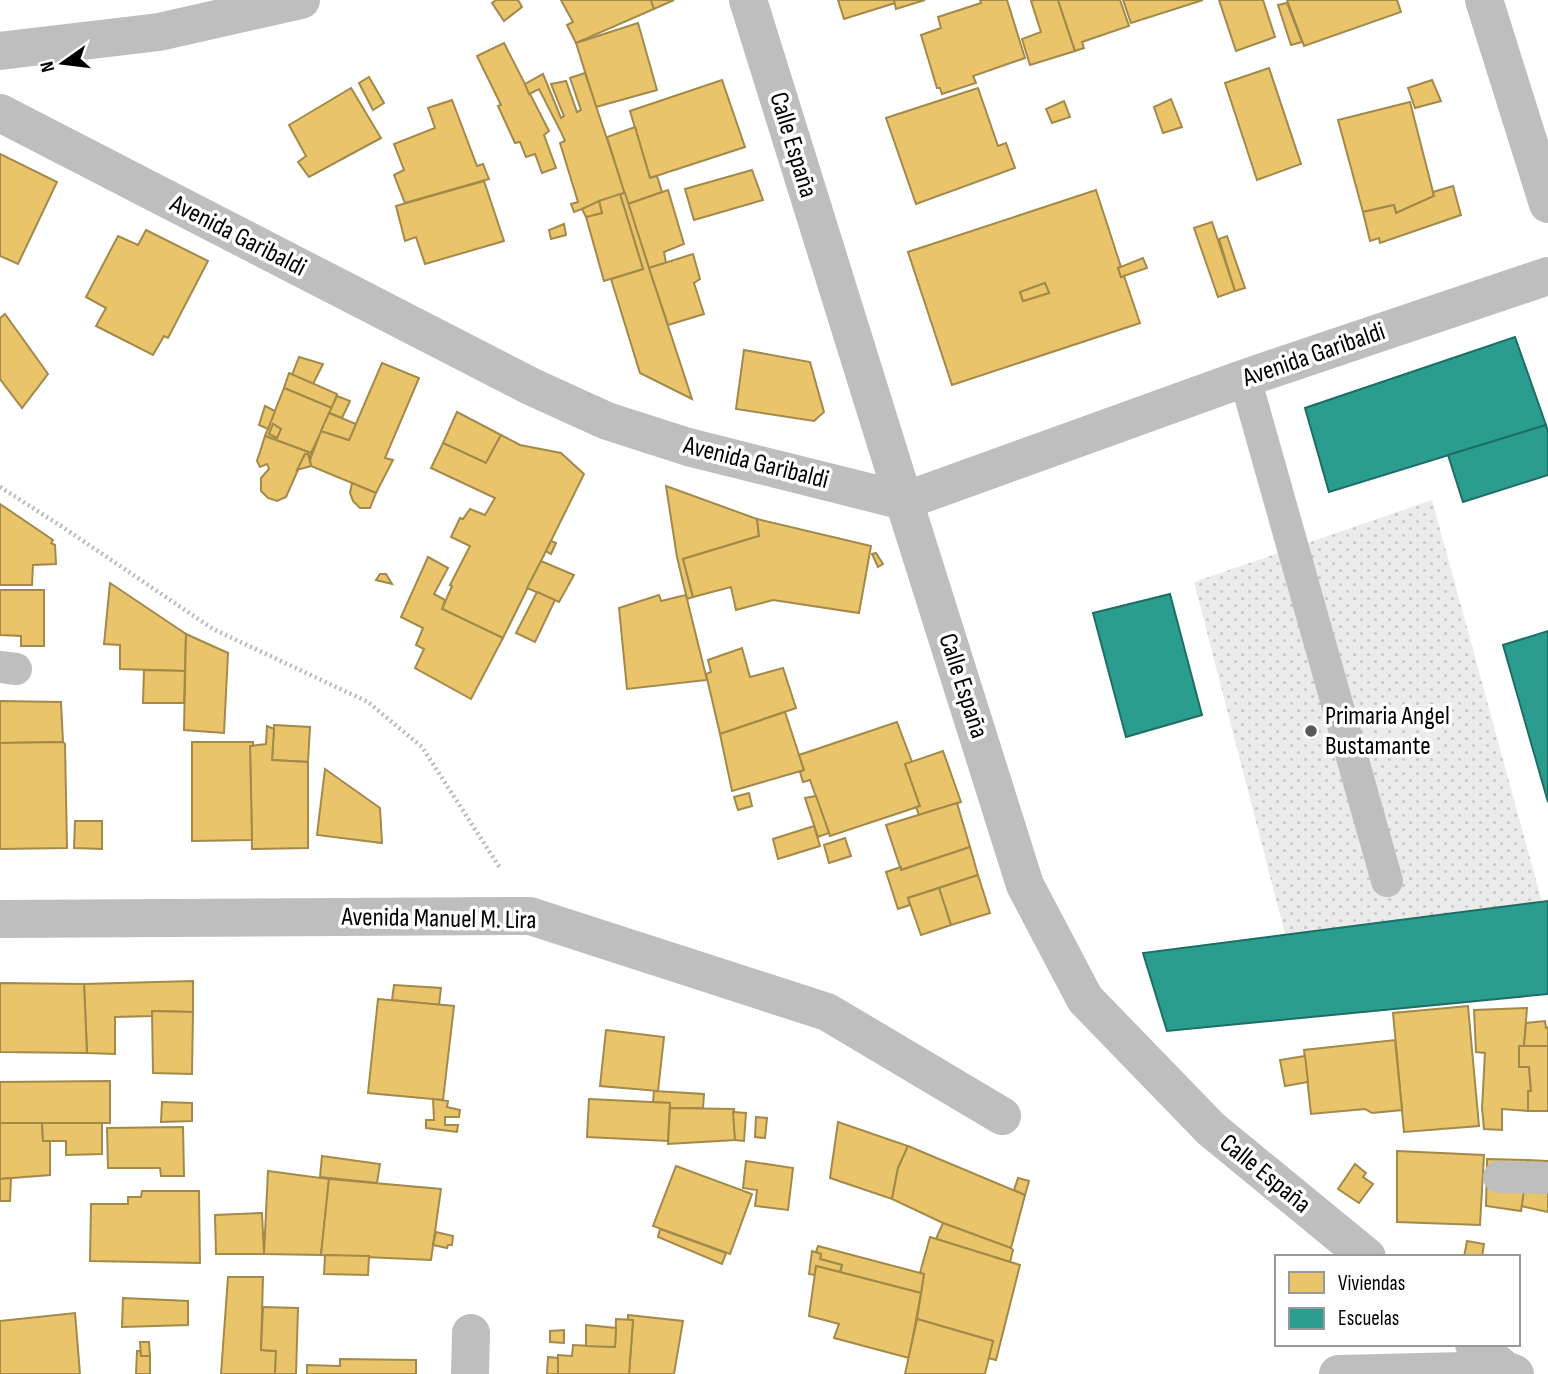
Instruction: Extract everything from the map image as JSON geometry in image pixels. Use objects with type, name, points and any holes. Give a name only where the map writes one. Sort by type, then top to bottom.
[{"type":"street","points":[[0,51],[159,32],[301,0]]},
{"type":"street","name":"Calle España","points":[[748,0],[1026,885],[1085,999],[1211,1129],[1365,1255]]},
{"type":"street","points":[[1484,0],[1548,204]]},
{"type":"street","name":"Avenida Garibaldi","points":[[0,113],[530,386],[607,421],[688,447],[904,501],[1245,377],[1548,276]]},
{"type":"street","name":"Avenida Manuel M. Lira","points":[[0,919],[530,916],[827,1012],[1002,1116]]},
{"type":"street","points":[[470,1374],[471,1333]]},
{"type":"street","points":[[1477,1346],[1510,1372]]},
{"type":"street","points":[[1338,1374],[1510,1372]]},
{"type":"lane","points":[[1245,377],[1387,881]]},
{"type":"lane","points":[[1499,1177],[1548,1178]]},
{"type":"path","points":[[0,487],[213,629],[368,702],[422,747],[530,916]]},
{"type":"shaded area","points":[[1432,500],[1542,902],[1285,934],[1194,582]]},
{"type":"building: Viviendas","points":[[496,0],[518,0],[522,7],[504,21],[492,3]]},
{"type":"building: Viviendas","points":[[561,0],[651,0],[654,9],[576,43],[567,25],[573,22]]},
{"type":"building: Viviendas","points":[[651,0],[674,0],[654,9]]},
{"type":"building: Viviendas","points":[[838,0],[894,0],[895,3],[844,19]]},
{"type":"building: Viviendas","points":[[894,0],[925,0],[896,9]]},
{"type":"building: Viviendas","points":[[980,0],[1007,0],[1025,58],[973,76],[976,83],[942,94],[940,88],[937,88],[921,35],[941,28],[938,17],[981,3]]},
{"type":"building: Viviendas","points":[[1058,0],[1075,51],[1030,65],[1022,39],[1041,32],[1031,1]]},
{"type":"building: Viviendas","points":[[1058,0],[1120,0],[1129,26],[1082,42],[1084,48],[1075,51]]},
{"type":"building: Viviendas","points":[[1123,0],[1203,0],[1131,23]]},
{"type":"building: Viviendas","points":[[1219,0],[1263,0],[1275,37],[1236,51]]},
{"type":"building: Viviendas","points":[[1287,0],[1397,0],[1401,12],[1304,46]]},
{"type":"building: Viviendas","points":[[1287,3],[1302,42],[1291,45],[1278,5]]},
{"type":"building: Viviendas","points":[[638,23],[657,90],[596,107],[576,43]]},
{"type":"building: Viviendas","points":[[504,43],[549,131],[544,135],[556,168],[542,173],[535,154],[526,157],[520,142],[515,143],[498,106],[501,105],[477,56]]},
{"type":"building: Viviendas","points":[[1269,68],[1301,164],[1257,180],[1225,83]]},
{"type":"building: Viviendas","points":[[585,73],[625,193],[574,212],[571,204],[578,202],[560,143],[565,141],[539,89],[529,94],[525,84],[543,74],[561,118],[564,116],[551,84],[566,81],[577,112],[581,110],[570,78]]},
{"type":"building: Viviendas","points":[[369,77],[384,103],[373,110],[359,83]]},
{"type":"building: Viviendas","points":[[722,80],[745,147],[650,178],[630,111]]},
{"type":"building: Viviendas","points":[[1432,80],[1441,101],[1415,108],[1408,88]]},
{"type":"building: Viviendas","points":[[351,88],[381,138],[309,177],[298,162],[306,156],[289,125]]},
{"type":"building: Viviendas","points":[[978,88],[998,146],[1006,143],[1015,168],[916,204],[886,118]]},
{"type":"building: Viviendas","points":[[1171,99],[1182,127],[1163,133],[1154,107]]},
{"type":"building: Viviendas","points":[[452,100],[477,166],[483,164],[489,179],[405,203],[394,175],[404,170],[394,144],[435,128],[428,108]]},
{"type":"building: Viviendas","points":[[1064,101],[1070,117],[1052,123],[1046,109]]},
{"type":"building: Viviendas","points":[[1410,102],[1434,196],[1396,213],[1394,205],[1363,212],[1338,120]]},
{"type":"building: Viviendas","points":[[635,127],[650,178],[657,176],[662,192],[628,204],[607,137]]},
{"type":"building: Viviendas","points":[[0,154],[57,182],[18,264],[0,256]]},
{"type":"building: Viviendas","points":[[752,170],[763,200],[694,220],[685,189]]},
{"type":"building: Viviendas","points":[[484,181],[504,241],[425,264],[416,237],[405,241],[396,206]]},
{"type":"building: Viviendas","points":[[1453,186],[1461,215],[1380,243],[1379,238],[1370,241],[1363,212],[1394,205],[1396,213],[1434,196],[1433,192]]},
{"type":"building: Viviendas","points":[[668,190],[684,244],[664,252],[666,263],[649,268],[628,204]]},
{"type":"building: Viviendas","points":[[1096,190],[1121,267],[1118,268],[1121,277],[1124,276],[1140,323],[952,385],[908,252]],"holes":[[[1045,283],[1049,293],[1023,301],[1020,292]]]},
{"type":"building: Viviendas","points":[[625,193],[692,399],[640,373],[611,279],[643,269],[620,194]]},
{"type":"building: Viviendas","points":[[620,194],[643,269],[604,281],[586,217],[602,213],[599,201]]},
{"type":"building: Viviendas","points":[[599,201],[602,213],[586,217],[582,209]]},
{"type":"building: Viviendas","points":[[1212,222],[1235,291],[1218,297],[1194,228]]},
{"type":"building: Viviendas","points":[[564,224],[566,235],[551,239],[549,230]]},
{"type":"building: Viviendas","points":[[146,230],[208,261],[168,338],[164,336],[153,355],[96,326],[106,308],[86,297],[118,236],[138,245]]},
{"type":"building: Viviendas","points":[[1227,236],[1245,288],[1235,291],[1219,239]]},
{"type":"building: Viviendas","points":[[693,254],[700,279],[694,283],[704,314],[668,325],[649,268]]},
{"type":"building: Viviendas","points":[[1143,258],[1147,268],[1121,277],[1118,268]]},
{"type":"building: Viviendas","points":[[1045,283],[1049,293],[1023,301],[1020,292]]},
{"type":"building: Viviendas","points":[[5,314],[48,374],[22,408],[0,379],[0,318]]},
{"type":"building: Viviendas","points":[[744,350],[810,362],[824,412],[814,421],[736,409]]},
{"type":"building: Viviendas","points":[[299,357],[323,364],[313,384],[292,375]]},
{"type":"building: Viviendas","points":[[382,363],[419,378],[385,458],[393,460],[376,493],[311,466],[310,460],[321,431],[349,440]]},
{"type":"building: Viviendas","points":[[289,373],[337,394],[332,408],[284,388]]},
{"type":"building: Viviendas","points":[[284,388],[332,408],[311,453],[265,436]],"holes":[[[273,424],[281,429],[277,438],[269,434]]]},
{"type":"building: Viviendas","points":[[337,396],[350,401],[342,418],[329,413]]},
{"type":"building: Viviendas","points":[[265,406],[275,411],[268,429],[259,425]]},
{"type":"building: Viviendas","points":[[457,412],[501,435],[486,463],[443,443]]},
{"type":"building: Viviendas","points":[[329,413],[356,424],[349,440],[321,431]]},
{"type":"building: Viviendas","points":[[273,424],[281,429],[277,438],[269,434]]},
{"type":"building: Viviendas","points":[[501,435],[520,445],[561,453],[584,474],[503,638],[442,609],[452,586],[450,585],[470,546],[451,537],[460,518],[463,519],[470,509],[485,515],[495,498],[431,468],[443,443],[486,463]]},
{"type":"building: Viviendas","points":[[265,436],[311,453],[310,460],[308,454],[305,454],[286,497],[277,501],[268,498],[261,491],[261,478],[269,469],[267,464],[260,467],[257,461]]},
{"type":"building: Viviendas","points":[[305,454],[308,454],[311,466],[297,470]]},
{"type":"building: Viviendas","points":[[352,483],[376,493],[370,508],[360,508],[353,501],[350,493]]},
{"type":"building: Viviendas","points":[[666,486],[757,519],[759,536],[683,559],[693,597],[687,599],[677,557]]},
{"type":"building: Viviendas","points":[[0,504],[53,540],[51,543],[55,545],[56,564],[33,565],[32,585],[0,585]]},
{"type":"building: Viviendas","points":[[757,519],[871,546],[859,613],[773,600],[736,610],[731,587],[693,597],[683,559],[759,536]]},
{"type":"building: Viviendas","points":[[551,541],[556,543],[551,554],[546,551]]},
{"type":"building: Viviendas","points":[[876,553],[883,564],[878,567],[872,554]]},
{"type":"building: Viviendas","points":[[428,557],[448,568],[434,594],[445,600],[442,609],[503,638],[471,699],[415,668],[424,649],[416,645],[423,628],[401,617]]},
{"type":"building: Viviendas","points":[[541,561],[574,575],[559,602],[527,588]]},
{"type":"building: Viviendas","points":[[380,574],[386,574],[392,584],[376,580]]},
{"type":"building: Viviendas","points":[[110,583],[186,634],[185,671],[120,669],[120,645],[104,644]]},
{"type":"building: Viviendas","points":[[0,590],[44,590],[44,646],[21,646],[21,636],[0,635]]},
{"type":"building: Viviendas","points":[[537,592],[555,600],[535,642],[516,633]]},
{"type":"building: Viviendas","points":[[659,595],[661,601],[686,595],[707,680],[627,689],[619,608]]},
{"type":"building: Viviendas","points":[[186,634],[228,653],[224,733],[184,730]]},
{"type":"building: Viviendas","points":[[742,648],[750,677],[783,668],[796,708],[720,734],[706,674],[711,672],[708,660]]},
{"type":"building: Viviendas","points":[[144,670],[185,671],[184,703],[143,703]]},
{"type":"building: Viviendas","points":[[0,701],[61,702],[63,742],[0,743]]},
{"type":"building: Viviendas","points":[[785,712],[804,770],[732,791],[720,734]]},
{"type":"building: Viviendas","points":[[897,722],[912,762],[905,764],[920,806],[830,836],[810,780],[803,782],[800,772],[804,770],[799,755]]},
{"type":"building: Viviendas","points":[[274,725],[310,727],[308,762],[272,760]]},
{"type":"building: Viviendas","points":[[267,726],[274,729],[272,760],[308,762],[308,848],[252,849],[250,746],[266,744]]},
{"type":"building: Viviendas","points":[[63,742],[67,848],[0,849],[0,743]]},
{"type":"building: Viviendas","points":[[192,742],[253,742],[253,746],[250,746],[252,840],[192,841]]},
{"type":"building: Viviendas","points":[[943,751],[961,802],[919,815],[916,807],[920,806],[905,764]]},
{"type":"building: Viviendas","points":[[325,769],[380,808],[382,843],[317,835]]},
{"type":"building: Viviendas","points":[[749,793],[752,806],[738,810],[734,797]]},
{"type":"building: Viviendas","points":[[816,796],[829,833],[818,837],[805,798]]},
{"type":"building: Viviendas","points":[[957,803],[970,847],[901,870],[886,825]]},
{"type":"building: Viviendas","points":[[75,821],[102,821],[102,849],[74,848]]},
{"type":"building: Viviendas","points":[[814,826],[820,846],[778,859],[773,839]]},
{"type":"building: Viviendas","points":[[845,838],[851,856],[829,863],[824,845]]},
{"type":"building: Viviendas","points":[[970,847],[978,875],[908,898],[910,905],[898,909],[886,872],[901,867],[901,870]]},
{"type":"building: Viviendas","points":[[978,875],[990,913],[951,925],[939,888]]},
{"type":"building: Viviendas","points":[[939,888],[951,925],[921,935],[908,898]]},
{"type":"building: Viviendas","points":[[193,981],[193,1012],[152,1011],[152,1016],[115,1017],[115,1054],[87,1053],[84,984]]},
{"type":"building: Viviendas","points":[[0,983],[84,984],[87,1053],[0,1052]]},
{"type":"building: Viviendas","points":[[394,985],[441,988],[439,1005],[392,1000]]},
{"type":"building: Viviendas","points":[[378,999],[454,1006],[443,1100],[368,1093]]},
{"type":"building: Viviendas","points":[[1468,1006],[1479,1126],[1404,1132],[1393,1013]]},
{"type":"building: Viviendas","points":[[1527,1008],[1524,1046],[1519,1046],[1519,1067],[1529,1067],[1531,1091],[1528,1091],[1528,1111],[1502,1109],[1502,1130],[1484,1129],[1482,1108],[1485,1053],[1476,1052],[1474,1010]]},
{"type":"building: Viviendas","points":[[152,1011],[193,1012],[192,1074],[153,1073]]},
{"type":"building: Viviendas","points":[[1545,1021],[1546,1028],[1548,1027],[1548,1046],[1524,1046],[1526,1023]]},
{"type":"building: Viviendas","points":[[606,1030],[664,1037],[658,1091],[600,1086]]},
{"type":"building: Viviendas","points":[[1395,1040],[1402,1110],[1372,1113],[1365,1109],[1311,1114],[1304,1050]]},
{"type":"building: Viviendas","points":[[1519,1046],[1548,1046],[1548,1111],[1528,1111],[1528,1091],[1531,1091],[1529,1067],[1519,1067]]},
{"type":"building: Viviendas","points":[[1305,1056],[1308,1082],[1285,1086],[1280,1060]]},
{"type":"building: Viviendas","points":[[110,1081],[110,1123],[0,1123],[0,1082]]},
{"type":"building: Viviendas","points":[[654,1091],[704,1094],[703,1108],[670,1108],[670,1103],[653,1102]]},
{"type":"building: Viviendas","points":[[433,1099],[448,1101],[447,1107],[460,1110],[459,1117],[445,1117],[445,1125],[458,1125],[457,1132],[426,1128],[426,1120],[434,1120]]},
{"type":"building: Viviendas","points":[[589,1099],[670,1103],[668,1141],[587,1137]]},
{"type":"building: Viviendas","points":[[162,1102],[192,1103],[192,1121],[161,1122]]},
{"type":"building: Viviendas","points":[[670,1108],[734,1109],[735,1140],[668,1144]]},
{"type":"building: Viviendas","points":[[733,1112],[746,1113],[744,1141],[735,1140]]},
{"type":"building: Viviendas","points":[[756,1117],[767,1118],[765,1138],[755,1137]]},
{"type":"building: Viviendas","points":[[838,1122],[908,1146],[898,1168],[892,1199],[830,1178]]},
{"type":"building: Viviendas","points":[[0,1123],[42,1123],[43,1141],[50,1141],[50,1175],[0,1179]]},
{"type":"building: Viviendas","points":[[42,1123],[102,1123],[102,1154],[66,1155],[66,1141],[43,1141]]},
{"type":"building: Viviendas","points":[[183,1127],[184,1176],[161,1176],[160,1168],[108,1168],[107,1128]]},
{"type":"building: Viviendas","points":[[908,1146],[1025,1195],[1011,1248],[943,1223],[892,1199],[898,1168]]},
{"type":"building: Viviendas","points":[[1397,1151],[1484,1155],[1480,1225],[1397,1222]]},
{"type":"building: Viviendas","points":[[322,1156],[380,1164],[377,1183],[320,1177]]},
{"type":"building: Viviendas","points":[[1487,1159],[1528,1160],[1527,1170],[1487,1166]]},
{"type":"building: Viviendas","points":[[1528,1160],[1548,1161],[1548,1212],[1521,1206]]},
{"type":"building: Viviendas","points":[[746,1161],[793,1168],[788,1210],[755,1206],[757,1190],[743,1188]]},
{"type":"building: Viviendas","points":[[1355,1164],[1366,1173],[1363,1177],[1373,1184],[1359,1203],[1338,1189]]},
{"type":"building: Viviendas","points":[[676,1166],[752,1194],[730,1254],[653,1226]]},
{"type":"building: Viviendas","points":[[1487,1166],[1527,1170],[1521,1211],[1486,1206]]},
{"type":"building: Viviendas","points":[[268,1171],[329,1179],[321,1255],[264,1254]]},
{"type":"building: Viviendas","points":[[11,1178],[10,1201],[0,1201],[0,1179]]},
{"type":"building: Viviendas","points":[[1018,1178],[1029,1181],[1025,1195],[1014,1190]]},
{"type":"building: Viviendas","points":[[329,1179],[441,1189],[431,1260],[321,1255]]},
{"type":"building: Viviendas","points":[[142,1191],[199,1191],[200,1263],[90,1261],[91,1204],[128,1204],[128,1197],[141,1197]]},
{"type":"building: Viviendas","points":[[262,1213],[264,1254],[216,1254],[215,1215]]},
{"type":"building: Viviendas","points":[[943,1223],[1011,1248],[1013,1250],[1010,1262],[936,1239]]},
{"type":"building: Viviendas","points":[[660,1229],[726,1253],[722,1264],[658,1237]]},
{"type":"building: Viviendas","points":[[436,1232],[453,1236],[452,1245],[447,1248],[433,1245]]},
{"type":"building: Viviendas","points":[[930,1237],[1020,1265],[996,1360],[988,1358],[993,1341],[917,1319],[924,1274],[920,1273]]},
{"type":"building: Viviendas","points":[[1467,1241],[1484,1244],[1482,1255],[1464,1255]]},
{"type":"building: Viviendas","points":[[818,1246],[924,1274],[921,1293],[840,1272],[842,1265],[820,1259],[821,1254],[816,1252]]},
{"type":"building: Viviendas","points":[[812,1251],[821,1254],[820,1259],[842,1265],[840,1272],[816,1266],[815,1275],[809,1274]]},
{"type":"building: Viviendas","points":[[325,1255],[369,1256],[368,1275],[324,1274]]},
{"type":"building: Viviendas","points":[[816,1266],[921,1293],[909,1358],[834,1338],[839,1324],[809,1316]]},
{"type":"building: Viviendas","points":[[228,1277],[263,1277],[261,1350],[276,1351],[275,1374],[221,1374]]},
{"type":"building: Viviendas","points":[[123,1298],[188,1301],[188,1325],[122,1327]]},
{"type":"building: Viviendas","points":[[263,1307],[298,1308],[296,1374],[275,1374],[276,1351],[261,1350]]},
{"type":"building: Viviendas","points":[[75,1313],[80,1374],[0,1374],[0,1321]]},
{"type":"building: Viviendas","points":[[628,1315],[683,1321],[674,1374],[629,1374],[633,1320],[628,1320]]},
{"type":"building: Viviendas","points":[[616,1319],[633,1320],[629,1374],[558,1374],[558,1355],[572,1356],[573,1345],[615,1347]]},
{"type":"building: Viviendas","points":[[917,1319],[993,1341],[985,1374],[905,1374]]},
{"type":"building: Viviendas","points":[[586,1325],[616,1328],[615,1347],[586,1346]]},
{"type":"building: Viviendas","points":[[564,1330],[564,1343],[550,1342],[550,1331]]},
{"type":"building: Viviendas","points":[[140,1342],[149,1342],[150,1356],[141,1356]]},
{"type":"building: Viviendas","points":[[137,1351],[140,1351],[141,1356],[150,1356],[150,1374],[136,1374]]},
{"type":"building: Viviendas","points":[[548,1357],[558,1358],[558,1374],[547,1374]]},
{"type":"building: Viviendas","points":[[340,1359],[416,1360],[416,1374],[307,1374],[307,1365],[340,1366]]},
{"type":"building: Escuelas","points":[[1515,337],[1546,425],[1329,492],[1305,408]]},
{"type":"building: Escuelas","points":[[1546,425],[1548,475],[1463,502],[1448,455]]},
{"type":"building: Escuelas","points":[[1170,594],[1202,715],[1126,737],[1093,613]]},
{"type":"building: Escuelas","points":[[1548,631],[1548,802],[1503,645]]},
{"type":"building: Escuelas","points":[[1548,901],[1548,994],[1167,1031],[1143,953]]},
{"type":"place","name":"Primaria Angel Bustamante","points":[[1311,731]]}]
